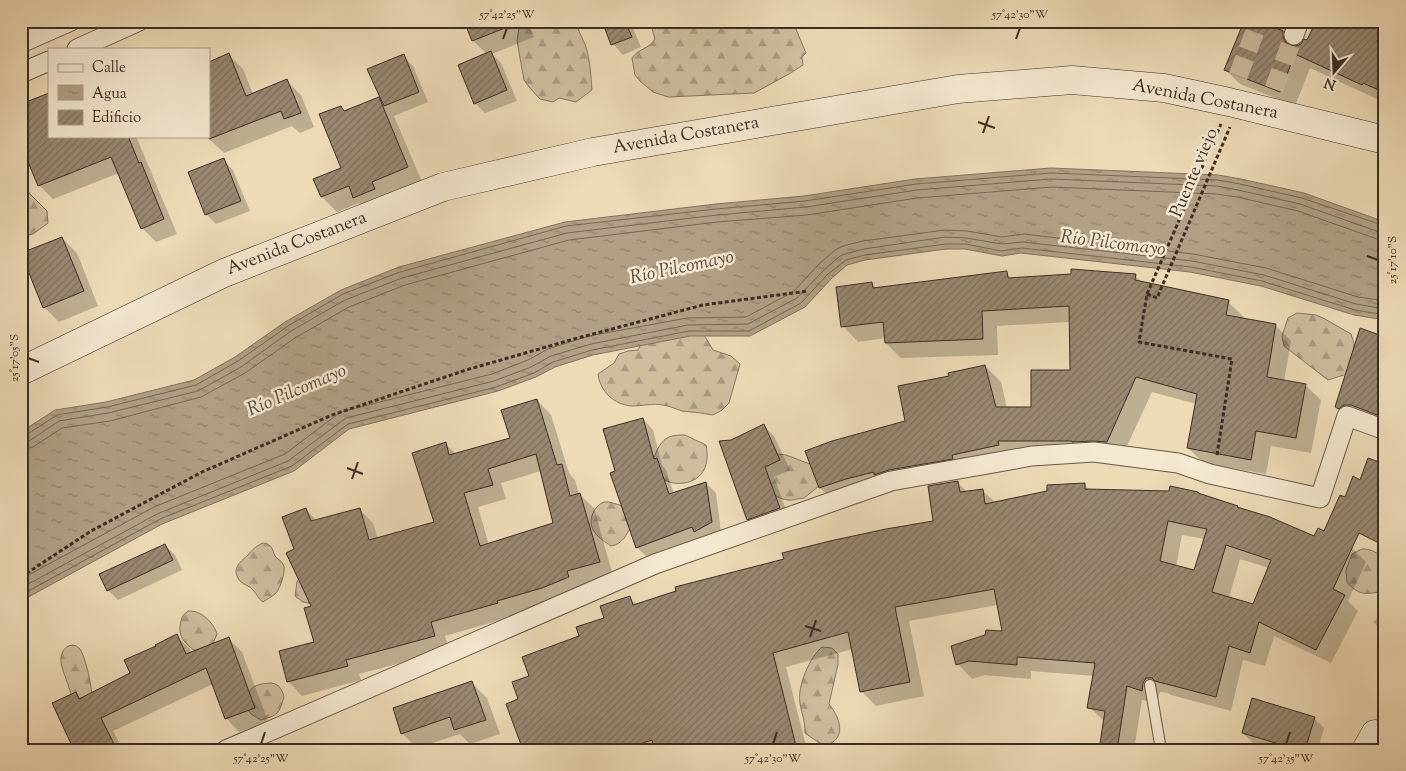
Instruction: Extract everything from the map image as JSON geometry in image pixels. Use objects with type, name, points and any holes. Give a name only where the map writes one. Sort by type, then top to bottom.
[{"type":"street","points":[[21,43],[71,21]]},
{"type":"street","points":[[80,48],[139,21]]},
{"type":"street","points":[[21,73],[48,61]]},
{"type":"street","name":"Avenida Costanera","points":[[21,371],[224,273],[443,187],[593,152],[958,89],[1072,80],[1164,88],[1231,113],[1385,140]]},
{"type":"street","points":[[226,750],[655,564],[891,481],[1032,456],[1094,452],[1178,463],[1210,474],[1320,498],[1347,416],[1385,430]]},
{"type":"lane","points":[[1150,685],[1161,750]]},
{"type":"path","name":"Puente viejo","points":[[1147,294],[1157,298],[1231,113]]},
{"type":"path","points":[[1210,474],[1216,459],[1232,359],[1139,342],[1147,294],[1231,113]]},
{"type":"path","points":[[21,577],[90,531],[202,472],[332,415],[466,370],[702,304],[808,291]]},
{"type":"green space","points":[[520,21],[577,21],[587,52],[592,90],[576,102],[559,98],[553,102],[540,99],[524,80],[517,41]]},
{"type":"green space","points":[[650,21],[790,21],[795,27],[806,53],[802,57],[803,65],[754,93],[668,97],[653,92],[635,75],[632,58],[655,39]]},
{"type":"green space","points":[[21,179],[30,194],[47,211],[48,223],[33,234],[24,236],[21,239]]},
{"type":"green space","points":[[1297,313],[1316,315],[1351,334],[1354,344],[1353,364],[1347,374],[1328,380],[1284,346],[1282,336],[1288,318]]},
{"type":"green space","points":[[703,333],[713,350],[731,356],[740,364],[729,403],[713,415],[682,411],[659,404],[625,405],[609,396],[599,380],[598,374],[614,363],[619,354],[638,350],[642,342]]},
{"type":"green space","points":[[685,435],[706,445],[707,458],[704,470],[691,481],[684,483],[669,482],[661,477],[651,466],[657,450],[665,439],[672,436]]},
{"type":"green space","points":[[776,454],[786,455],[818,467],[819,486],[804,498],[790,500],[777,496],[764,480],[760,470]]},
{"type":"green space","points":[[604,502],[623,506],[632,525],[621,541],[611,546],[598,536],[591,524],[594,511]]},
{"type":"green space","points":[[263,543],[271,547],[275,556],[283,564],[284,570],[278,591],[263,602],[252,589],[240,581],[236,570],[237,566],[255,548]]},
{"type":"green space","points":[[1362,549],[1375,552],[1385,560],[1385,590],[1373,593],[1359,592],[1347,582],[1346,570],[1352,554]]},
{"type":"green space","points":[[305,569],[313,604],[303,602],[295,596],[297,582]]},
{"type":"green space","points":[[188,611],[197,612],[202,615],[215,630],[217,634],[210,650],[196,651],[182,639],[180,631],[181,621],[183,615]]},
{"type":"green space","points":[[73,645],[80,649],[84,659],[90,682],[91,700],[73,699],[63,670],[62,653],[68,646]]},
{"type":"green space","points":[[822,647],[832,648],[838,654],[838,664],[829,704],[836,716],[840,729],[837,738],[827,746],[805,733],[800,703],[800,688],[805,672]]},
{"type":"green space","points":[[271,683],[280,687],[284,697],[277,713],[261,720],[247,709],[248,696],[254,687]]},
{"type":"water","name":"Río Pilcomayo","points":[[1051,168],[1218,175],[1304,193],[1385,222],[1385,320],[1354,315],[1261,286],[1190,272],[1021,253],[1002,256],[965,249],[946,249],[865,260],[847,265],[805,307],[750,336],[690,336],[593,355],[555,367],[536,377],[498,391],[349,429],[294,471],[162,524],[21,601],[21,432],[55,410],[106,402],[194,380],[235,357],[285,322],[341,290],[399,267],[565,222],[716,204],[804,196],[915,179]]},
{"type":"building","points":[[464,21],[520,21],[520,22],[472,41]]},
{"type":"building","points":[[602,21],[625,21],[632,37],[611,45]]},
{"type":"building","points":[[1244,21],[1271,21],[1269,25],[1283,31],[1286,43],[1296,46],[1301,44],[1304,39],[1307,40],[1316,21],[1385,21],[1385,93],[1363,83],[1362,85],[1295,54],[1280,92],[1224,70]]},
{"type":"building","points":[[491,51],[507,90],[474,104],[458,65]]},
{"type":"building","points":[[229,53],[246,96],[287,79],[301,113],[284,119],[281,111],[209,139],[210,62]]},
{"type":"building","points":[[404,54],[419,92],[384,106],[367,69]]},
{"type":"building","points":[[48,93],[48,138],[129,138],[139,163],[141,162],[164,219],[141,229],[111,157],[38,186],[21,145],[21,104]]},
{"type":"building","points":[[379,97],[408,167],[372,182],[375,189],[353,198],[349,186],[321,197],[313,179],[341,168],[319,114],[341,106],[344,111]]},
{"type":"building","points":[[224,158],[241,201],[205,215],[188,172]]},
{"type":"building","points":[[62,237],[84,291],[43,308],[21,253]]},
{"type":"building","points":[[1071,269],[1136,274],[1135,280],[1229,300],[1226,315],[1276,324],[1267,377],[1306,384],[1296,438],[1256,431],[1251,460],[1187,448],[1197,394],[1136,377],[1107,442],[998,441],[999,445],[952,455],[953,459],[889,470],[874,475],[874,472],[819,488],[805,451],[832,441],[905,421],[898,386],[949,376],[948,373],[985,365],[996,407],[1031,407],[1031,370],[1070,370],[1069,306],[982,311],[983,339],[885,343],[883,322],[841,327],[836,287],[872,282],[873,288],[1007,271],[1008,278],[1071,274]]},
{"type":"building","points":[[1360,328],[1385,337],[1385,418],[1351,405],[1344,405],[1339,409],[1335,407]]},
{"type":"building","points":[[537,399],[557,465],[562,464],[570,496],[580,493],[600,562],[567,571],[569,577],[542,588],[431,622],[435,636],[346,660],[348,666],[287,682],[279,651],[314,642],[304,608],[311,606],[286,553],[294,549],[282,517],[306,508],[311,521],[360,508],[369,540],[434,522],[412,453],[446,442],[449,455],[510,438],[501,410]],"holes":[[[536,454],[553,523],[480,546],[464,493],[493,485],[488,469]]]},
{"type":"building","points":[[643,418],[654,459],[657,458],[669,494],[706,482],[712,522],[694,532],[692,527],[636,548],[610,473],[615,471],[603,429]]},
{"type":"building","points":[[764,424],[780,460],[765,467],[780,508],[747,520],[719,441],[731,440]]},
{"type":"building","points":[[1368,458],[1385,464],[1385,546],[1359,533],[1333,589],[1345,595],[1316,650],[1259,622],[1250,653],[1229,646],[1216,697],[1155,681],[1152,678],[1146,678],[1142,691],[1127,686],[1117,750],[1099,750],[1105,711],[1087,708],[1095,663],[1017,657],[1017,665],[969,661],[956,665],[951,646],[985,635],[986,630],[1002,631],[994,589],[895,607],[910,682],[860,692],[848,632],[773,653],[797,750],[654,750],[652,740],[621,750],[554,750],[552,744],[534,750],[523,750],[506,704],[518,699],[512,682],[529,676],[522,657],[579,636],[576,627],[604,618],[600,606],[630,596],[633,605],[676,591],[675,587],[784,559],[782,553],[886,529],[933,521],[928,486],[958,481],[960,492],[983,489],[985,504],[1047,491],[1047,485],[1085,483],[1085,489],[1169,491],[1170,486],[1198,492],[1270,517],[1314,536],[1318,528],[1324,531],[1340,495],[1345,497],[1353,476],[1360,480]],"holes":[[[1168,521],[1207,529],[1194,570],[1160,561]],[[1226,545],[1271,560],[1253,604],[1212,592]]]},
{"type":"building","points":[[165,544],[173,560],[107,591],[99,574]]},
{"type":"building","points":[[177,634],[186,654],[229,637],[255,708],[225,719],[206,668],[101,718],[117,750],[74,750],[52,703],[76,692],[79,699],[130,673],[124,660],[156,646]]},
{"type":"building","points":[[472,681],[486,720],[454,730],[450,717],[401,734],[393,708]]},
{"type":"building","points":[[1252,698],[1315,717],[1305,750],[1299,750],[1242,733]]},
{"type":"tunnel","points":[[1238,76],[1259,21]]},
{"type":"tunnel","points":[[1274,89],[1294,35]]}]
